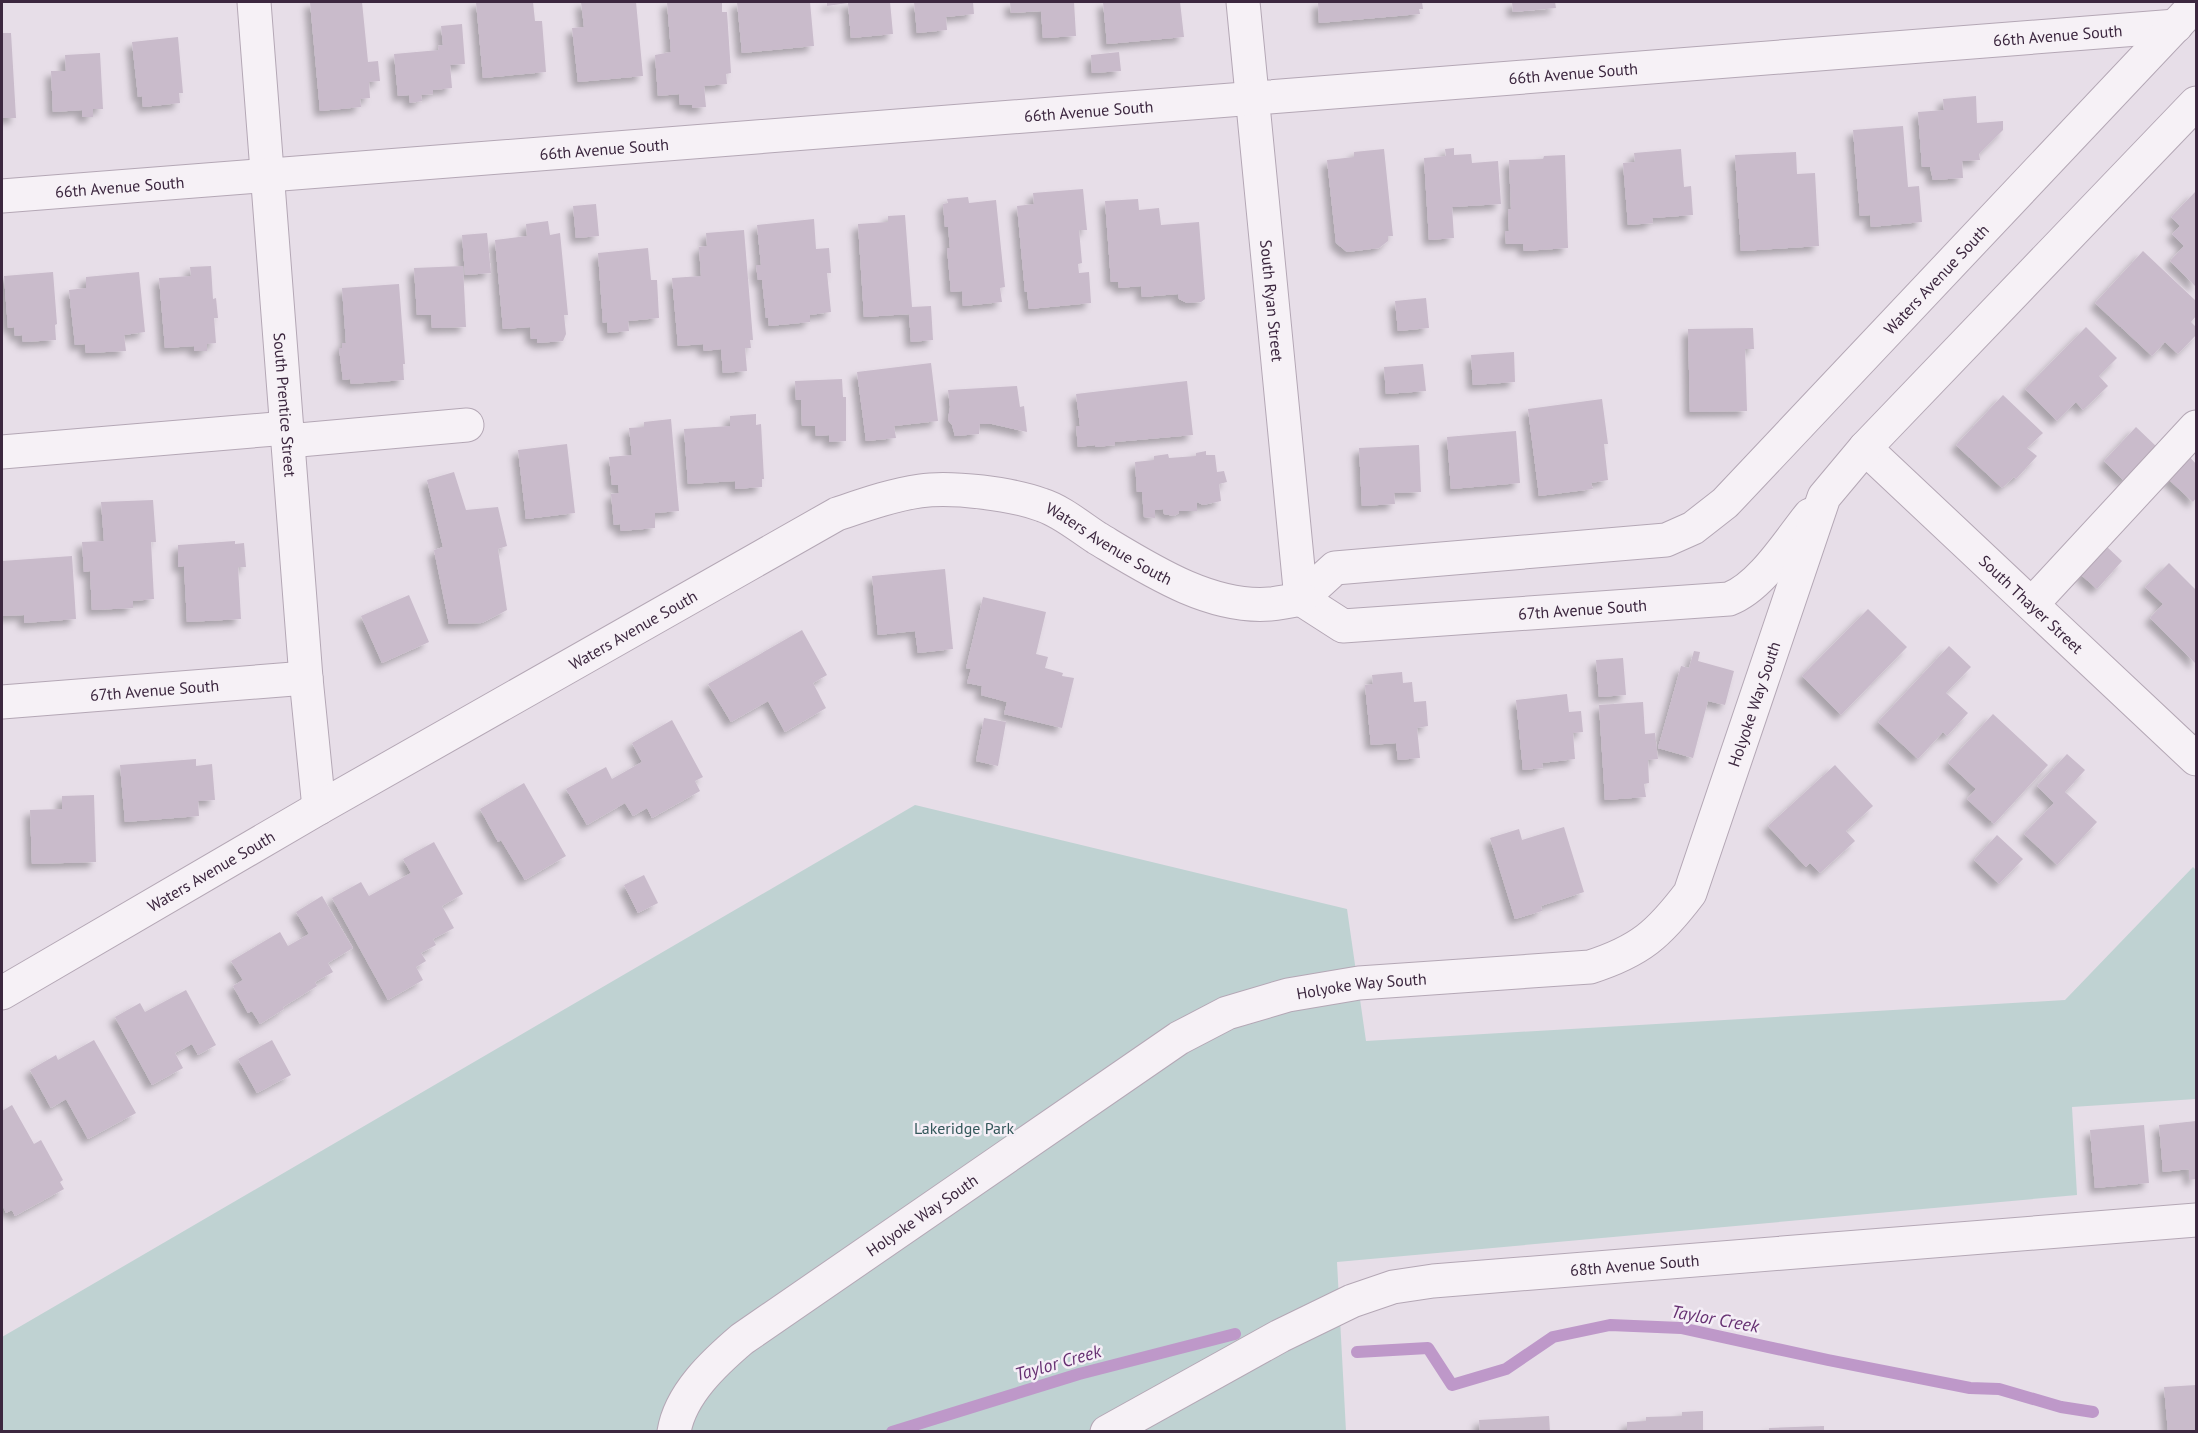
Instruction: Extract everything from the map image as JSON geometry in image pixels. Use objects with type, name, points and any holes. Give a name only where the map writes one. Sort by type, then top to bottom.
[{"type":"street","name":"South Prentice Street","points":[[254,2],[306,678],[319,808]]},
{"type":"street","name":"South Ryan Street","points":[[1243,2],[1301,599]]},
{"type":"street","name":"66th Avenue South","points":[[2,196],[1252,98],[2186,15]]},
{"type":"street","name":"Waters Avenue South","points":[[2,993],[319,808],[837,514],[881,499],[922,490],[964,491],[1005,495],[1044,505],[1143,566],[1190,589],[1239,603],[1269,604],[1301,599],[1335,568],[1666,540],[1693,528],[1725,503],[2186,15]]},
{"type":"street","points":[[1865,448],[2196,103]]},
{"type":"street","points":[[2,452],[467,425]]},
{"type":"street","points":[[2031,604],[2196,427]]},
{"type":"street","name":"Holyoke Way South","points":[[674,1431],[691,1392],[714,1363],[742,1339],[1179,1038],[1227,1013],[1288,994],[1359,983],[1590,967],[1618,958],[1649,941],[1670,920],[1690,893],[1824,497],[1865,448]]},
{"type":"street","name":"South Thayer Street","points":[[1865,448],[2196,759]]},
{"type":"street","name":"67th Avenue South","points":[[1301,599],[1343,626],[1730,599],[1753,586],[1824,497]]},
{"type":"street","name":"67th Avenue South","points":[[2,702],[306,678]]},
{"type":"street","name":"68th Avenue South","points":[[1107,1431],[1280,1336],[1352,1301],[1393,1287],[1445,1280],[2196,1220]]},
{"type":"green space","name":"Lakeridge Park","points":[[915,805],[1347,909],[1366,1041],[2065,1000],[2193,867],[2196,870],[2196,1099],[2072,1107],[2077,1195],[1337,1262],[1346,1431],[2,1431],[2,1337]]},
{"type":"building","points":[[310,2],[362,2],[368,62],[378,61],[380,81],[369,82],[370,98],[360,99],[361,107],[320,111]]},
{"type":"building","points":[[476,2],[533,2],[535,21],[542,21],[546,72],[483,78]]},
{"type":"building","points":[[581,2],[636,2],[643,76],[578,82],[572,28],[584,27]]},
{"type":"building","points":[[667,2],[722,2],[722,12],[727,12],[731,73],[726,74],[727,84],[704,86],[706,107],[692,108],[692,105],[680,105],[679,94],[658,96],[655,55],[671,52]]},
{"type":"building","points":[[737,2],[810,2],[814,46],[742,53]]},
{"type":"building","points":[[827,2],[890,2],[893,34],[851,38],[848,3],[827,6]]},
{"type":"building","points":[[914,2],[973,2],[974,14],[946,17],[947,30],[917,33]]},
{"type":"building","points":[[1010,2],[1074,2],[1076,36],[1043,38],[1041,11],[1011,13]]},
{"type":"building","points":[[1103,2],[1180,2],[1184,37],[1107,44]]},
{"type":"building","points":[[1318,2],[1422,2],[1423,9],[1419,9],[1420,14],[1319,23]]},
{"type":"building","points":[[1512,2],[1555,2],[1556,8],[1513,12]]},
{"type":"building","points":[[462,24],[465,64],[450,65],[452,88],[433,90],[433,94],[421,95],[422,101],[410,103],[409,95],[398,96],[394,54],[439,50],[438,46],[443,45],[441,26]]},
{"type":"building","points":[[2,33],[11,33],[16,118],[2,118]]},
{"type":"building","points":[[178,37],[183,93],[179,93],[180,103],[143,107],[142,96],[138,97],[132,42]]},
{"type":"building","points":[[1119,52],[1121,71],[1092,73],[1091,55]]},
{"type":"building","points":[[100,53],[103,109],[93,109],[93,117],[82,117],[82,110],[53,112],[51,71],[66,71],[65,55]]},
{"type":"building","points":[[1976,96],[1977,123],[2003,121],[2003,130],[1979,154],[1980,160],[1962,161],[1963,178],[1933,180],[1930,167],[1922,167],[1918,112],[1944,110],[1943,99]]},
{"type":"building","points":[[1903,126],[1908,187],[1919,186],[1922,222],[1871,227],[1870,215],[1860,216],[1853,130]]},
{"type":"building","points":[[1454,148],[1454,155],[1471,154],[1472,163],[1498,161],[1501,204],[1452,207],[1454,238],[1429,240],[1424,158],[1446,156],[1445,149]]},
{"type":"building","points":[[1384,149],[1393,236],[1388,236],[1388,241],[1379,248],[1347,252],[1336,243],[1327,160],[1354,157],[1354,152]]},
{"type":"building","points":[[1681,149],[1684,187],[1691,186],[1693,215],[1652,218],[1653,223],[1628,225],[1623,163],[1635,162],[1634,153]]},
{"type":"building","points":[[1796,152],[1797,174],[1815,173],[1819,246],[1741,251],[1735,155]]},
{"type":"building","points":[[1565,155],[1568,248],[1524,251],[1523,244],[1506,244],[1505,231],[1509,231],[1508,210],[1511,209],[1509,160],[1543,159],[1544,156]]},
{"type":"building","points":[[1083,189],[1087,230],[1079,230],[1082,263],[1078,264],[1079,273],[1089,272],[1091,303],[1029,309],[1027,292],[1025,292],[1017,206],[1034,204],[1033,193]]},
{"type":"building","points":[[2196,191],[2196,287],[2170,261],[2184,246],[2172,234],[2180,226],[2171,217]]},
{"type":"building","points":[[968,197],[969,203],[996,200],[1005,287],[1000,288],[1002,302],[963,306],[962,291],[951,292],[947,248],[950,248],[943,204],[948,203],[947,199]]},
{"type":"building","points":[[1138,199],[1139,210],[1159,208],[1161,225],[1199,222],[1205,299],[1201,302],[1187,303],[1179,299],[1178,294],[1142,297],[1141,286],[1119,288],[1118,282],[1111,282],[1105,201]]},
{"type":"building","points":[[596,204],[599,236],[576,238],[573,206]]},
{"type":"building","points":[[905,215],[912,307],[931,306],[933,340],[911,342],[909,314],[864,317],[858,224],[888,222],[888,216]]},
{"type":"building","points":[[814,219],[816,249],[829,248],[831,273],[827,273],[831,312],[810,315],[810,322],[769,326],[762,280],[758,280],[756,265],[761,265],[757,225]]},
{"type":"building","points":[[548,221],[550,235],[560,233],[568,315],[564,315],[566,334],[563,341],[537,343],[537,339],[531,339],[530,327],[503,329],[495,240],[527,236],[526,224]]},
{"type":"building","points":[[744,230],[753,340],[750,340],[751,348],[745,348],[747,371],[723,373],[721,349],[704,351],[703,344],[678,346],[672,278],[701,276],[699,247],[707,246],[706,233]]},
{"type":"building","points":[[487,233],[491,273],[465,275],[462,235]]},
{"type":"building","points":[[648,248],[651,280],[657,280],[659,318],[628,321],[629,331],[608,333],[607,322],[603,323],[598,253]]},
{"type":"building","points":[[2143,251],[2196,301],[2196,316],[2191,322],[2196,327],[2196,335],[2178,354],[2165,342],[2152,356],[2095,303]]},
{"type":"building","points":[[211,266],[213,299],[216,298],[218,318],[214,318],[216,343],[207,344],[207,351],[194,351],[194,346],[165,348],[159,278],[191,276],[190,267]]},
{"type":"building","points":[[463,266],[466,327],[432,328],[431,315],[417,315],[414,268]]},
{"type":"building","points":[[53,272],[56,340],[23,342],[22,335],[15,336],[14,327],[8,328],[4,276]]},
{"type":"building","points":[[139,272],[145,332],[124,335],[126,351],[86,353],[85,344],[75,345],[69,290],[86,288],[86,277]]},
{"type":"building","points":[[399,284],[405,364],[403,364],[404,380],[351,384],[350,379],[343,380],[339,348],[342,348],[342,343],[346,343],[342,288]]},
{"type":"building","points":[[1426,298],[1429,328],[1398,331],[1395,301]]},
{"type":"building","points":[[2086,327],[2117,358],[2099,376],[2108,386],[2083,410],[2076,402],[2057,421],[2025,389]]},
{"type":"building","points":[[1753,328],[1754,349],[1745,349],[1747,411],[1690,412],[1688,329]]},
{"type":"building","points":[[1514,352],[1515,382],[1473,385],[1471,355]]},
{"type":"building","points":[[931,363],[938,421],[894,426],[896,438],[866,441],[857,372]]},
{"type":"building","points":[[1423,364],[1426,391],[1386,394],[1384,367]]},
{"type":"building","points":[[842,379],[843,397],[846,397],[846,441],[829,442],[829,435],[816,436],[815,426],[802,426],[801,400],[796,400],[795,381]]},
{"type":"building","points":[[1187,381],[1193,435],[1115,442],[1115,445],[1096,447],[1095,445],[1078,447],[1076,426],[1080,426],[1076,394]]},
{"type":"building","points":[[1017,386],[1020,407],[1024,406],[1027,432],[992,424],[980,424],[979,434],[955,436],[948,420],[950,407],[948,390]]},
{"type":"building","points":[[2003,395],[2043,433],[2027,448],[2037,456],[2016,479],[2014,477],[2002,488],[1956,445]]},
{"type":"building","points":[[1602,399],[1608,444],[1604,444],[1608,480],[1591,483],[1593,489],[1539,496],[1528,409]]},
{"type":"building","points":[[756,414],[756,425],[761,424],[764,479],[762,479],[762,487],[735,489],[735,481],[688,484],[684,429],[730,426],[730,416]]},
{"type":"building","points":[[671,419],[679,511],[655,513],[655,528],[621,531],[620,524],[614,525],[611,494],[619,493],[618,485],[612,485],[609,457],[632,455],[629,428],[644,427],[644,422]]},
{"type":"building","points":[[2136,427],[2158,448],[2125,482],[2104,461]]},
{"type":"building","points":[[1516,431],[1520,483],[1451,489],[1447,437]]},
{"type":"building","points":[[567,444],[575,513],[526,519],[518,450]]},
{"type":"building","points":[[1419,445],[1421,492],[1394,493],[1395,504],[1362,506],[1359,448]]},
{"type":"building","points":[[1206,451],[1206,455],[1215,455],[1217,472],[1224,471],[1227,482],[1219,484],[1221,501],[1203,505],[1197,502],[1197,511],[1179,511],[1174,516],[1164,514],[1163,509],[1155,510],[1155,518],[1144,517],[1142,492],[1137,492],[1135,462],[1154,460],[1154,456],[1168,454],[1169,458],[1196,456],[1196,453]]},
{"type":"building","points":[[2188,455],[2196,464],[2196,498],[2193,502],[2166,477]]},
{"type":"building","points":[[454,472],[466,510],[498,507],[507,546],[498,549],[507,610],[482,623],[449,624],[434,550],[443,547],[427,480]]},
{"type":"building","points":[[153,500],[156,542],[151,542],[154,599],[133,601],[133,608],[92,610],[90,571],[84,572],[82,542],[104,541],[101,502]]},
{"type":"building","points":[[235,541],[235,544],[244,543],[246,567],[238,567],[241,619],[187,622],[184,566],[178,567],[178,545]]},
{"type":"building","points":[[2106,546],[2122,561],[2097,589],[2080,574]]},
{"type":"building","points":[[72,556],[76,619],[24,623],[24,615],[2,616],[2,561]]},
{"type":"building","points":[[2169,563],[2196,590],[2196,664],[2150,618],[2163,604],[2145,587]]},
{"type":"building","points":[[945,569],[953,649],[918,653],[915,631],[878,635],[872,576]]},
{"type":"building","points":[[409,595],[429,642],[382,663],[361,616]]},
{"type":"building","points":[[983,597],[1046,612],[1036,654],[1048,657],[1045,668],[1063,673],[1062,676],[1074,678],[1062,728],[1004,714],[1007,702],[981,695],[982,686],[967,683],[971,669],[966,668]]},
{"type":"building","points":[[1868,609],[1907,647],[1841,715],[1802,676]]},
{"type":"building","points":[[802,630],[827,675],[813,683],[826,708],[785,732],[768,701],[731,722],[708,684]]},
{"type":"building","points":[[1949,646],[1971,667],[1946,693],[1968,713],[1947,736],[1943,732],[1918,759],[1878,722]]},
{"type":"building","points":[[1694,651],[1700,652],[1698,661],[1734,671],[1725,705],[1708,701],[1693,758],[1658,748],[1681,666],[1689,668]]},
{"type":"building","points":[[1623,658],[1626,695],[1599,697],[1596,660]]},
{"type":"building","points":[[1402,672],[1403,683],[1412,682],[1414,702],[1426,701],[1428,726],[1417,728],[1420,758],[1398,760],[1396,743],[1371,745],[1365,685],[1373,684],[1372,675]]},
{"type":"building","points":[[1567,694],[1569,712],[1581,711],[1583,732],[1573,733],[1575,759],[1542,763],[1543,768],[1523,770],[1516,700]]},
{"type":"building","points":[[1643,702],[1645,734],[1655,733],[1658,759],[1648,760],[1649,783],[1644,784],[1646,797],[1605,800],[1599,705]]},
{"type":"building","points":[[1993,714],[2048,765],[1994,824],[1967,799],[1976,789],[1948,763]]},
{"type":"building","points":[[984,718],[1006,722],[998,766],[976,761]]},
{"type":"building","points":[[672,720],[703,777],[695,781],[700,791],[652,818],[647,808],[633,816],[625,803],[587,825],[566,789],[606,767],[612,779],[642,762],[632,743]]},
{"type":"building","points":[[2067,754],[2085,770],[2065,792],[2097,822],[2057,865],[2024,834],[2054,803],[2037,786]]},
{"type":"building","points":[[196,759],[196,766],[212,764],[215,800],[198,801],[199,816],[125,822],[120,765]]},
{"type":"building","points":[[1835,765],[1873,806],[1846,831],[1855,841],[1820,873],[1810,863],[1806,867],[1768,826]]},
{"type":"building","points":[[524,783],[566,856],[525,880],[501,840],[498,842],[480,809]]},
{"type":"building","points":[[94,795],[96,862],[32,864],[30,810],[62,809],[62,796]]},
{"type":"building","points":[[1564,827],[1584,892],[1541,906],[1542,911],[1515,919],[1490,838],[1519,829],[1522,840]]},
{"type":"building","points":[[1997,835],[2023,859],[1999,884],[1974,860]]},
{"type":"building","points":[[434,842],[463,894],[442,906],[454,928],[433,939],[436,945],[421,953],[426,961],[416,967],[423,980],[388,1000],[332,898],[361,882],[369,896],[411,873],[403,859]]},
{"type":"building","points":[[644,875],[658,903],[638,913],[624,885]]},
{"type":"building","points":[[322,896],[353,948],[328,963],[333,972],[315,982],[317,986],[260,1024],[252,1011],[248,1013],[233,986],[243,980],[231,961],[280,932],[288,946],[309,934],[296,912]]},
{"type":"building","points":[[186,990],[216,1045],[198,1055],[192,1044],[175,1053],[183,1068],[152,1085],[115,1017],[140,1003],[145,1012]]},
{"type":"building","points":[[94,1040],[136,1113],[88,1139],[66,1099],[51,1108],[30,1070],[56,1055],[58,1060]]},
{"type":"building","points":[[272,1040],[291,1075],[257,1093],[238,1059]]},
{"type":"building","points":[[12,1105],[34,1144],[41,1140],[63,1180],[60,1182],[64,1189],[15,1216],[12,1210],[6,1213],[2,1204],[2,1111]]},
{"type":"building","points":[[2196,1121],[2196,1179],[2189,1180],[2189,1169],[2163,1172],[2159,1125]]},
{"type":"building","points":[[2144,1125],[2149,1183],[2095,1188],[2090,1130]]},
{"type":"building","points":[[2196,1385],[2196,1432],[2168,1432],[2164,1387]]},
{"type":"building","points":[[1703,1411],[1703,1432],[1627,1432],[1627,1422],[1646,1421],[1646,1417],[1682,1416],[1682,1412]]},
{"type":"building","points":[[1549,1416],[1550,1432],[1480,1432],[1479,1420]]},
{"type":"building","points":[[1824,1426],[1824,1432],[1769,1432],[1769,1428]]},
{"type":"waterway","name":"Taylor Creek","points":[[1357,1352],[1428,1348],[1452,1385],[1506,1369],[1553,1337],[1610,1325],[1681,1328],[1970,1388],[1999,1389],[2061,1407],[2093,1412]]},
{"type":"waterway","name":"Taylor Creek","points":[[892,1432],[1079,1374],[1235,1334]]}]
